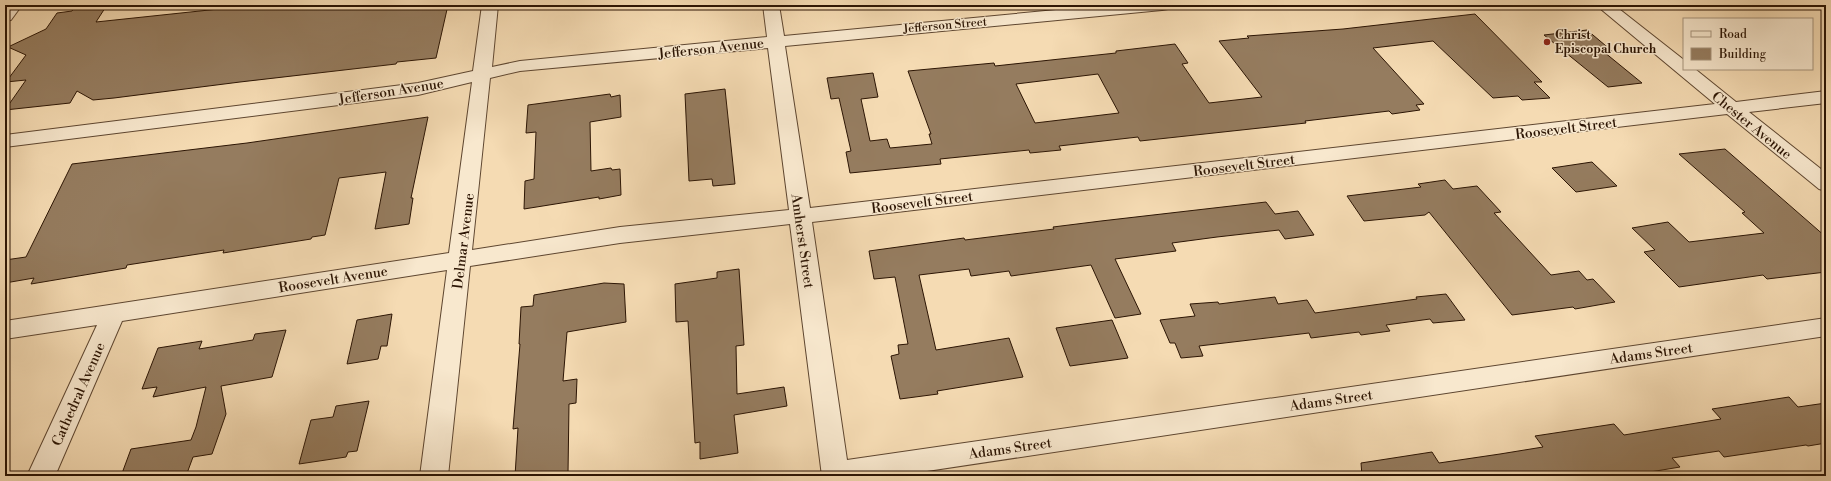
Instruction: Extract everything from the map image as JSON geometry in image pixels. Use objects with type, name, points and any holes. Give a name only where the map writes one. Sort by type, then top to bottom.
[{"type":"street","points":[[5,16],[14,5]]},
{"type":"street","name":"Delmar Avenue","points":[[434,476],[483,75],[490,5]]},
{"type":"street","name":"Amherst Street","points":[[771,5],[836,475]]},
{"type":"street","name":"Jefferson Street","points":[[776,41],[1162,5]]},
{"type":"street","name":"Chester Avenue","points":[[1604,5],[1683,69]]},
{"type":"street","name":"Jefferson Avenue","points":[[5,141],[418,89],[520,66],[776,41]]},
{"type":"street","name":"Chester Avenue","points":[[1685,70],[1826,184]]},
{"type":"street","name":"Roosevelt Street","points":[[661,231],[1826,97]]},
{"type":"street","name":"Roosevelt Avenue","points":[[5,330],[620,235],[661,231]]},
{"type":"street","name":"Cathedral Avenue","points":[[41,476],[114,313]]},
{"type":"street","name":"Adams Street","points":[[836,475],[1826,327]]},
{"type":"building","points":[[76,5],[107,5],[96,22],[247,6],[246,9],[283,5],[448,5],[436,58],[93,100],[77,91],[70,103],[5,110],[26,80],[6,82],[26,55],[8,47],[46,29],[57,13],[72,11]]},
{"type":"building","points":[[1475,14],[1542,82],[1534,82],[1550,98],[1522,100],[1518,96],[1493,98],[1433,41],[1373,48],[1424,104],[1416,105],[1420,110],[1392,114],[1389,111],[1305,121],[1306,123],[1140,141],[1138,137],[1059,146],[1061,150],[1030,153],[1029,150],[940,159],[941,164],[850,173],[846,152],[851,151],[839,98],[831,99],[827,78],[873,73],[878,97],[861,99],[870,141],[887,139],[890,148],[932,144],[929,134],[931,134],[908,71],[994,63],[995,66],[1116,53],[1116,51],[1175,44],[1188,63],[1182,64],[1209,103],[1262,97],[1219,41],[1249,38],[1247,36],[1343,29]],"holes":[[[1098,74],[1119,113],[1035,123],[1016,84]]]},
{"type":"building","points":[[1587,30],[1612,51],[1604,52],[1642,83],[1608,87],[1544,35]]},
{"type":"building","points":[[725,89],[735,184],[713,186],[712,179],[689,181],[685,94]]},
{"type":"building","points":[[610,94],[611,97],[620,95],[621,117],[590,122],[591,171],[611,168],[612,170],[620,169],[621,195],[524,209],[525,181],[534,179],[536,132],[526,133],[528,105]]},
{"type":"building","points":[[428,117],[411,198],[413,198],[409,224],[375,229],[386,172],[339,178],[325,235],[312,237],[311,239],[223,253],[224,250],[127,265],[126,268],[31,284],[34,278],[5,283],[5,260],[26,257],[72,164],[247,143]]},
{"type":"building","points":[[1725,149],[1826,237],[1826,272],[1767,279],[1763,275],[1679,287],[1644,252],[1655,250],[1632,228],[1668,222],[1689,242],[1764,233],[1742,213],[1745,212],[1679,154]]},
{"type":"building","points":[[1592,162],[1617,186],[1576,192],[1552,168]]},
{"type":"building","points":[[1445,180],[1453,189],[1477,186],[1501,212],[1494,213],[1551,275],[1579,271],[1587,280],[1593,279],[1615,302],[1575,309],[1573,307],[1512,315],[1429,212],[1425,215],[1364,221],[1347,196],[1421,187],[1418,184]]},
{"type":"building","points":[[1266,202],[1275,214],[1298,211],[1314,235],[1285,239],[1279,230],[1217,237],[1172,243],[1176,251],[1115,259],[1141,314],[1115,318],[1091,265],[1011,276],[1009,271],[971,276],[969,269],[919,275],[936,350],[1009,338],[1023,377],[937,391],[938,394],[900,399],[891,356],[899,354],[898,345],[908,344],[895,277],[874,279],[869,251],[964,238],[965,240],[1054,229],[1053,227],[1101,221]]},
{"type":"building","points":[[739,269],[744,345],[736,346],[737,394],[784,387],[787,406],[734,415],[738,453],[700,459],[700,442],[695,443],[688,321],[676,322],[675,284],[717,278],[717,272]]},
{"type":"building","points":[[604,283],[624,284],[626,322],[567,332],[563,381],[577,379],[576,403],[569,404],[568,473],[552,476],[515,476],[518,428],[513,429],[520,344],[521,307],[533,306],[534,295]]},
{"type":"building","points":[[1446,294],[1465,320],[1433,323],[1430,319],[1386,325],[1390,331],[1361,335],[1359,332],[1311,338],[1309,333],[1199,346],[1203,356],[1181,358],[1175,343],[1170,343],[1160,320],[1195,316],[1190,304],[1218,302],[1219,304],[1275,297],[1278,304],[1307,300],[1315,313],[1417,299],[1416,297]]},
{"type":"building","points":[[392,314],[387,346],[381,346],[378,359],[347,364],[357,320]]},
{"type":"building","points":[[1112,320],[1128,358],[1070,366],[1056,328]]},
{"type":"building","points":[[286,330],[272,377],[221,386],[226,414],[212,454],[193,457],[186,476],[121,476],[131,449],[191,440],[196,427],[206,387],[153,397],[157,387],[142,389],[158,348],[202,341],[199,349],[253,340],[255,334]]},
{"type":"building","points":[[1789,397],[1798,407],[1826,403],[1826,443],[1724,457],[1719,451],[1672,458],[1680,467],[1626,476],[1362,476],[1361,463],[1432,452],[1439,463],[1500,454],[1543,447],[1535,436],[1614,424],[1624,435],[1721,419],[1712,409]]},
{"type":"building","points":[[369,401],[357,451],[348,452],[346,457],[299,464],[311,420],[333,417],[336,406]]},
{"type":"place","name":"Christ Episcopal Church","points":[[1547,42]]}]
